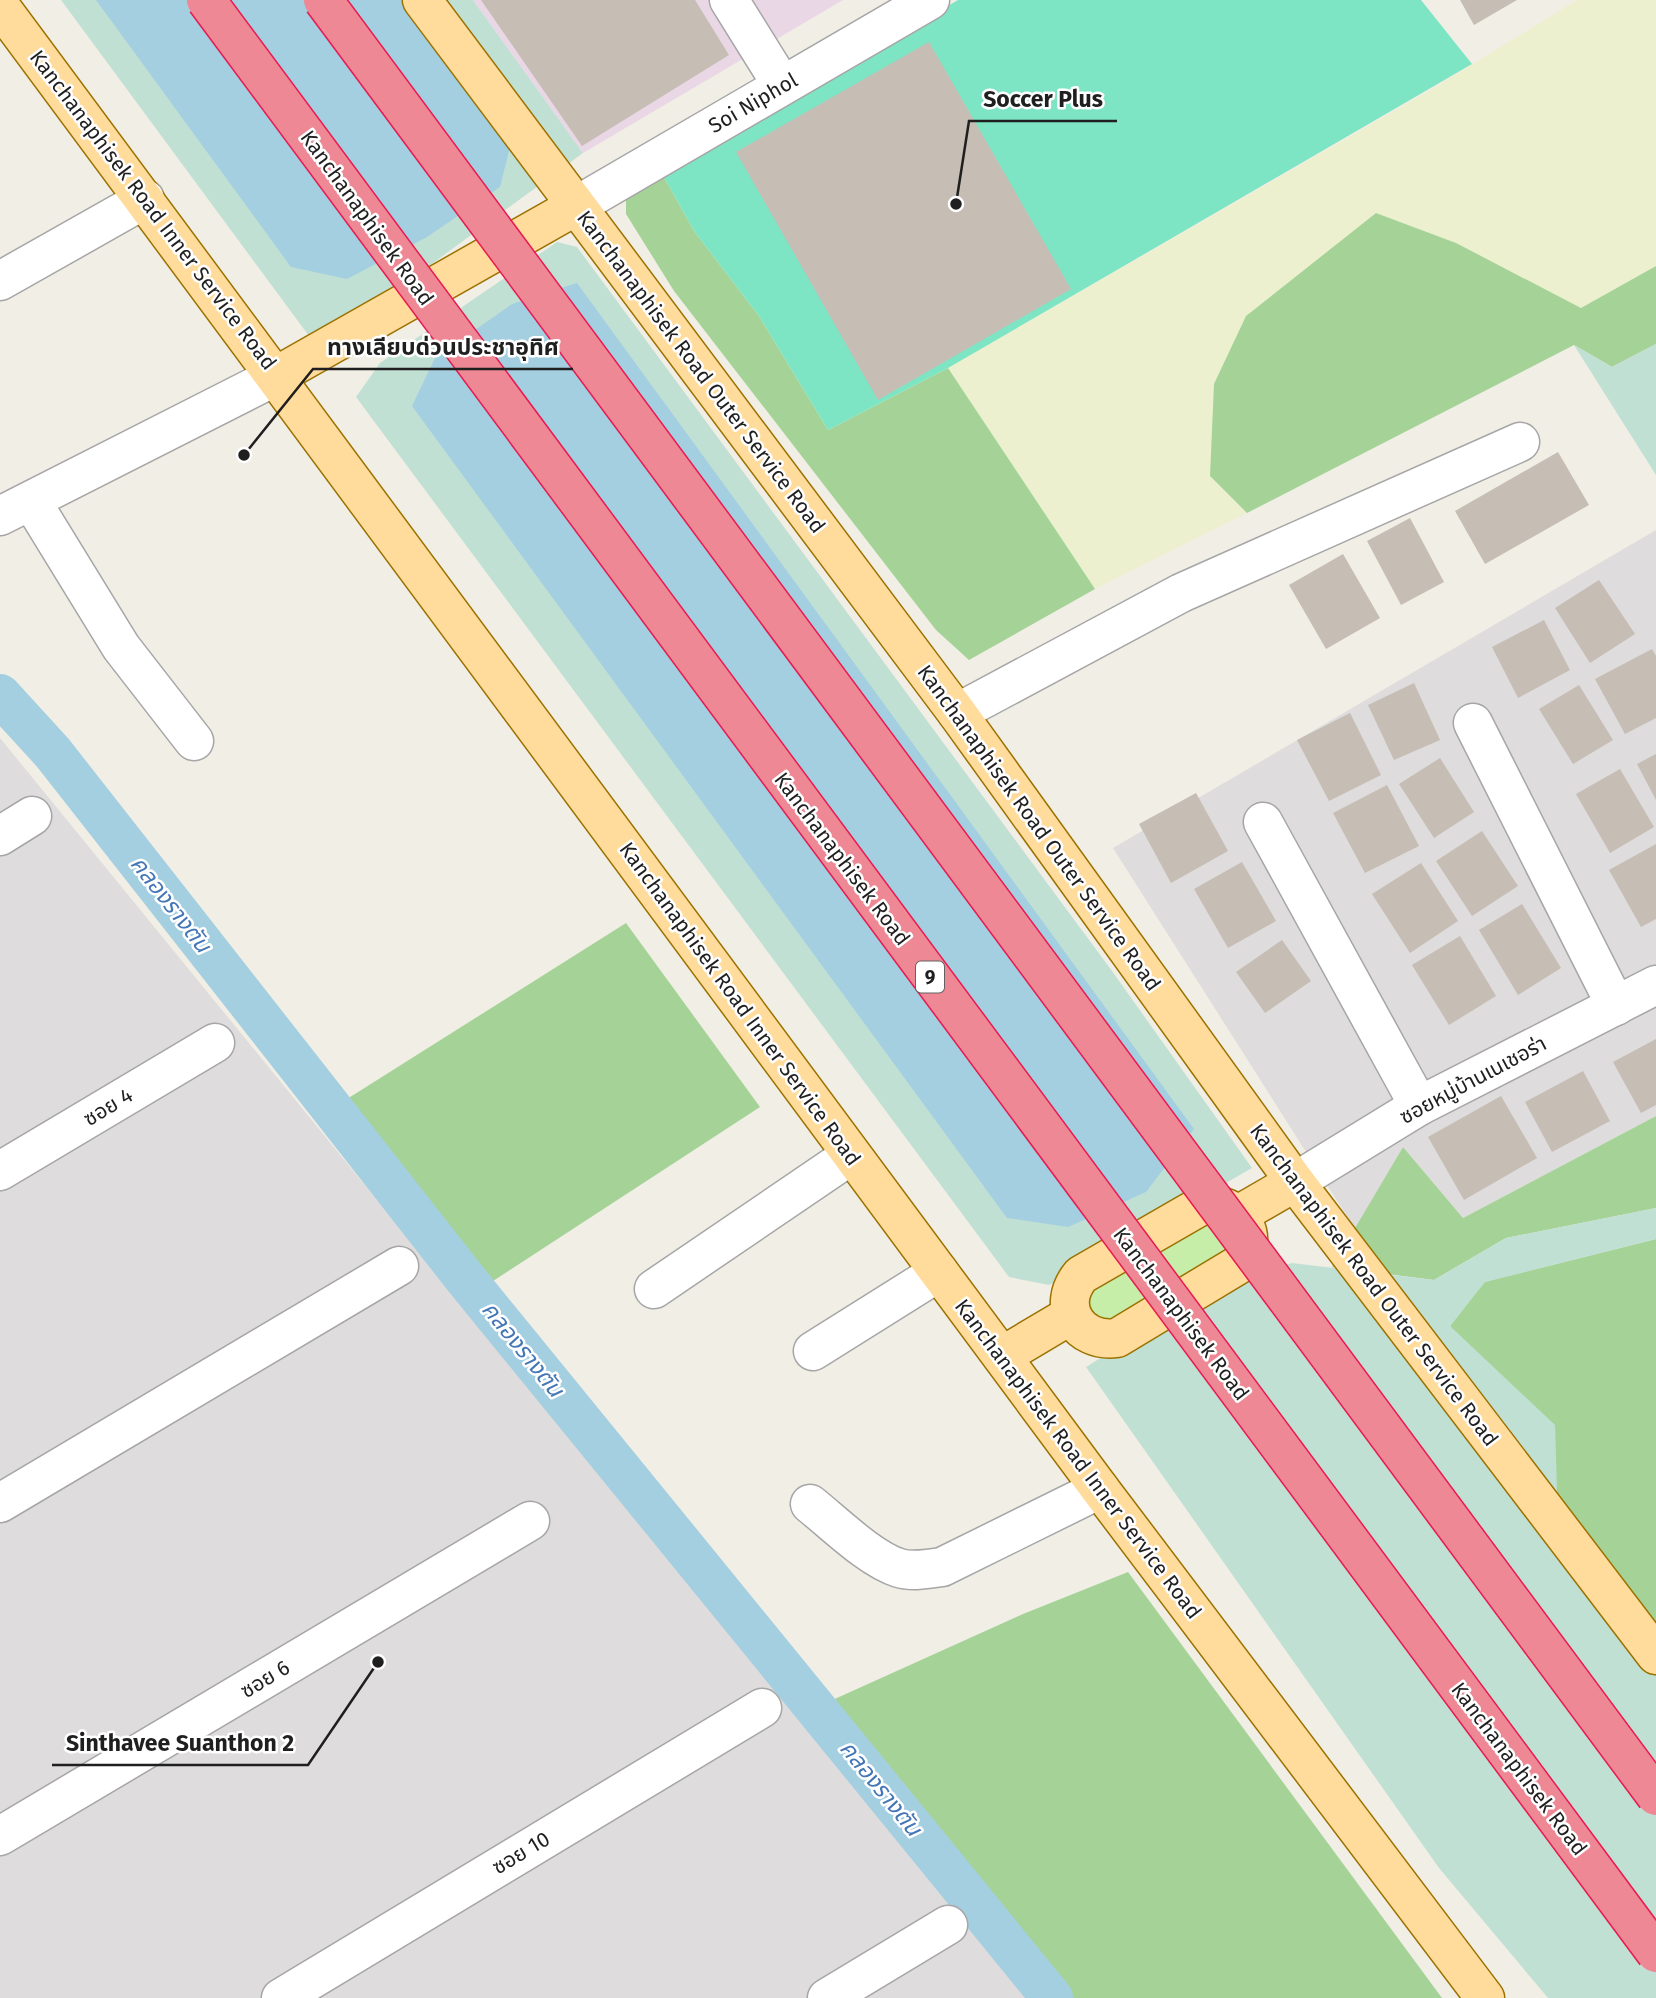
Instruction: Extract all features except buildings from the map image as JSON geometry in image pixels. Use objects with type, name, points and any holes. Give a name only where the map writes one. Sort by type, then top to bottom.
[{"type":"highway","name":"Kanchanaphisek Road","points":[[206,0],[1656,1953]]},
{"type":"highway","points":[[323,0],[1656,1796]]},
{"type":"main road","name":"Kanchanaphisek Road Outer Service Road","points":[[422,0],[957,713],[1295,1182],[1656,1655]]},
{"type":"main road","name":"Kanchanaphisek Road Inner Service Road","points":[[0,6],[851,1155],[1485,1998]]},
{"type":"main road","points":[[276,376],[576,206]]},
{"type":"main road","points":[[1238,1215],[1295,1182]]},
{"type":"main road","points":[[1222,1206],[1238,1215],[1247,1228],[1249,1240],[1243,1262],[1127,1332],[1104,1339],[1092,1337],[1082,1330],[1071,1315],[1070,1296],[1073,1284],[1081,1275],[1199,1207],[1222,1206]]},
{"type":"main road","points":[[1002,1356],[1071,1315]]},
{"type":"street","points":[[729,0],[782,85]]},
{"type":"street","name":"Soi Niphol","points":[[576,206],[930,0]]},
{"type":"street","points":[[0,281],[145,199]]},
{"type":"street","points":[[194,741],[16,509],[276,376]]},
{"type":"street","points":[[957,713],[1181,593],[1520,442]]},
{"type":"street","points":[[1473,723],[1616,1006]]},
{"type":"street","points":[[0,836],[32,816]]},
{"type":"street","points":[[1263,822],[1419,1107]]},
{"type":"street","name":"ซอยหมู่บ้านเนเชอร่า","points":[[1295,1182],[1419,1107],[1656,985]]},
{"type":"street","name":"ซอย 4","points":[[0,1171],[215,1043]]},
{"type":"street","points":[[654,1289],[851,1155]]},
{"type":"street","points":[[0,1503],[399,1266]]},
{"type":"street","points":[[813,1351],[939,1272]]},
{"type":"street","points":[[810,1504],[879,1558],[900,1569],[921,1570],[942,1567],[1100,1489]]},
{"type":"street","name":"ซอย 6","points":[[0,1836],[530,1521]]},
{"type":"street","name":"ซอย 10","points":[[281,1998],[762,1708]]},
{"type":"street","points":[[827,1998],[948,1925]]},
{"type":"shaded area","points":[[473,0],[843,0],[583,153]]},
{"type":"shaded area","points":[[1656,530],[1656,1116],[1463,1218],[1403,1147],[1355,1229],[1113,848]]},
{"type":"shaded area","points":[[0,738],[501,1352],[1032,1998],[0,1998]]},
{"type":"green space","points":[[61,0],[473,0],[583,153],[343,329],[309,336]]},
{"type":"green space","points":[[958,0],[1421,0],[1472,64],[948,368],[828,430],[759,316],[694,231],[664,177],[680,164]]},
{"type":"green space","points":[[1577,0],[1656,0],[1656,267],[1581,308],[1456,243],[1376,213],[1328,252],[1210,476],[1247,513],[1095,589],[948,368],[1427,92]]},
{"type":"green space","points":[[664,177],[694,231],[759,316],[828,430],[948,368],[1095,589],[969,660],[936,630],[674,291],[626,214],[626,190]]},
{"type":"green space","points":[[1376,213],[1456,243],[1581,308],[1656,266],[1656,344],[1612,367],[1574,345],[1247,513],[1210,476],[1214,384],[1246,316]]},
{"type":"green space","points":[[557,242],[577,247],[1112,971],[1252,1168],[1049,1285],[1009,1277],[356,397],[380,363]]},
{"type":"green space","points":[[1656,344],[1656,475],[1574,345],[1612,367]]},
{"type":"green space","points":[[626,923],[760,1107],[493,1281],[347,1099]]},
{"type":"green space","points":[[1656,1116],[1656,1208],[1506,1238],[1434,1280],[1332,1267],[1403,1147],[1463,1218]]},
{"type":"green space","points":[[1656,1208],[1656,1239],[1485,1282],[1450,1326],[1555,1425],[1558,1523],[1656,1672],[1656,1998],[1548,1998],[1439,1868],[1086,1367],[1208,1291],[1292,1263],[1434,1280],[1506,1238]]},
{"type":"green space","points":[[1197,1219],[1222,1225],[1229,1248],[1119,1324],[1098,1321],[1083,1302],[1093,1283]]},
{"type":"green space","points":[[1656,1239],[1656,1672],[1450,1326],[1484,1282]]},
{"type":"green space","points":[[1128,1572],[1442,1998],[1067,1998],[828,1702],[1023,1614]]},
{"type":"water","points":[[96,0],[442,0],[512,139],[500,187],[427,237],[347,279],[291,267]]},
{"type":"water","points":[[577,283],[1194,1129],[1146,1192],[1068,1227],[1007,1218],[412,406],[435,358],[512,304]]},
{"type":"waterway","name":"คลองรางตัน","points":[[0,695],[53,753],[464,1277],[1052,1998]]},
{"type":"place","name":"Soccer Plus","points":[[956,204]]},
{"type":"place","name":"ทางเลียบด่วนประชาอุทิศ","points":[[244,455]]},
{"type":"place","name":"Sinthavee Suanthon 2","points":[[378,1662]]}]
